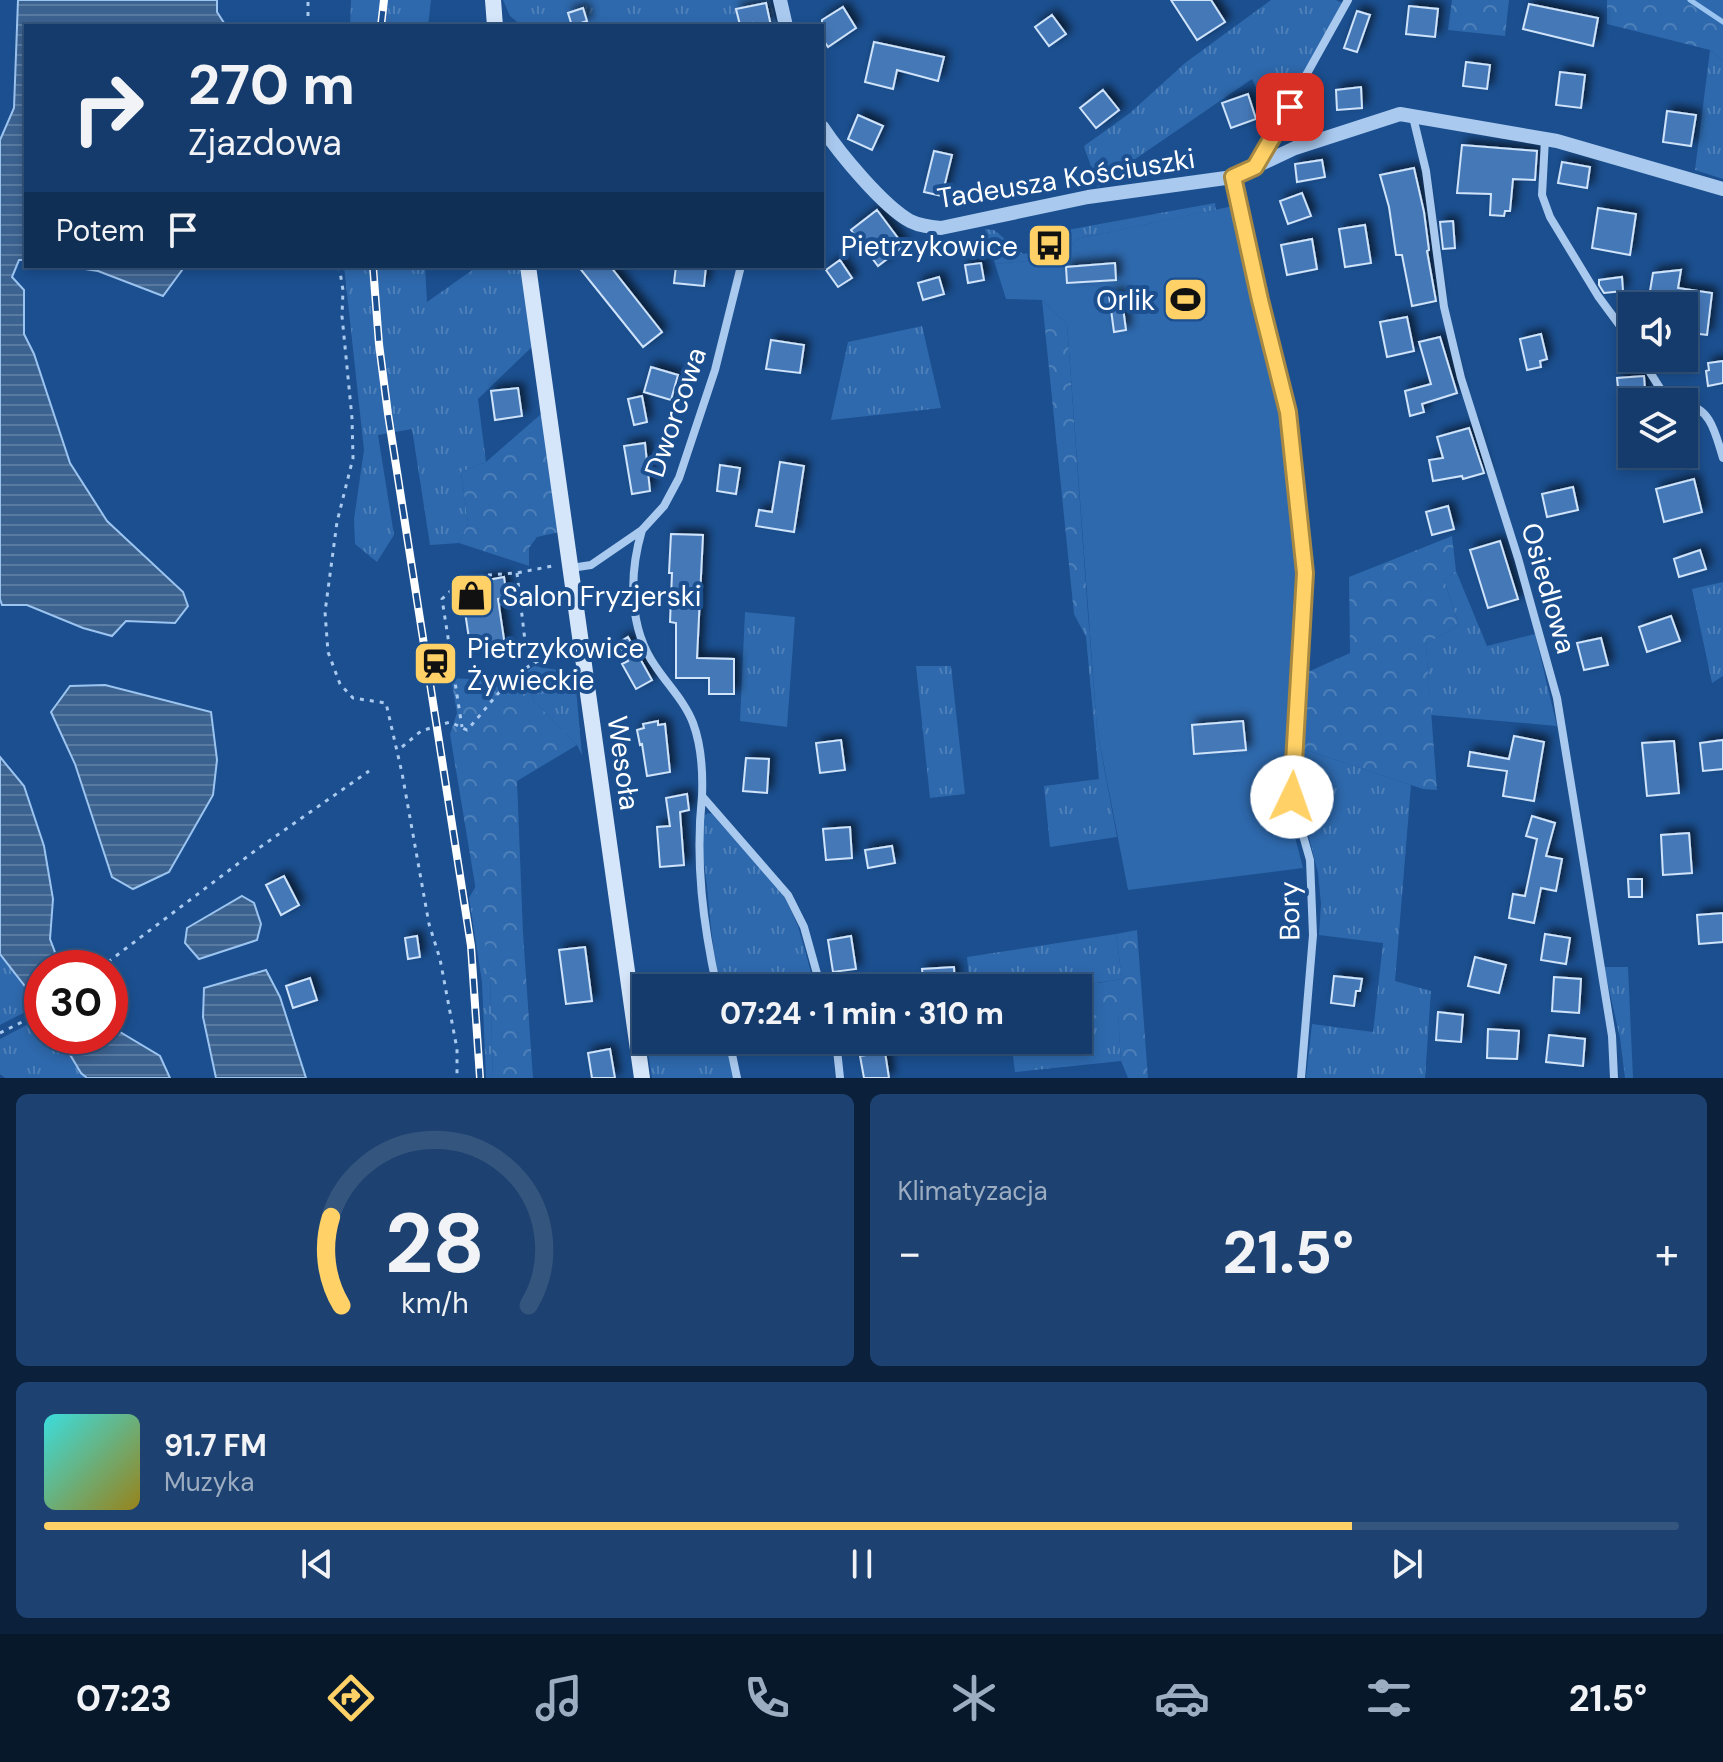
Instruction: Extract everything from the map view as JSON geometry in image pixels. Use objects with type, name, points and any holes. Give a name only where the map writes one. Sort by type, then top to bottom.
[{"type":"main road","points":[[493,0],[495,24]]},
{"type":"main road","name":"Wesoła","points":[[528,268],[642,1078]]},
{"type":"street","points":[[780,0],[786,24]]},
{"type":"street","points":[[1255,167],[1348,0]]},
{"type":"street","name":"Tadeusza Kościuszki","points":[[824,129],[883,198],[908,220],[941,228],[1088,197],[1233,177],[1295,148],[1400,114],[1545,139],[1723,189]]},
{"type":"street","name":"Osiedlowa","points":[[1413,116],[1426,171],[1444,307],[1461,378],[1518,558],[1557,698],[1612,1036],[1614,1078]]},
{"type":"street","points":[[1545,139],[1542,195],[1550,217],[1618,323]]},
{"type":"street","name":"Bory","points":[[1233,177],[1288,412],[1305,573],[1292,797],[1310,860],[1312,920],[1301,1078]]},
{"type":"street","name":"Dworcowa","points":[[570,568],[591,565],[642,530],[664,506],[679,478],[715,370],[740,268]]},
{"type":"street","points":[[1698,408],[1711,423],[1723,458]]},
{"type":"street","points":[[642,530],[636,550],[634,610],[640,638],[654,665],[673,688],[693,721],[703,760],[697,843],[703,909],[715,974]]},
{"type":"street","points":[[702,796],[788,895],[804,927],[817,974]]},
{"type":"street","points":[[732,1054],[737,1078]]},
{"type":"street","points":[[837,1054],[840,1078]]},
{"type":"path","points":[[308,0],[308,24]]},
{"type":"path","points":[[339,268],[353,458],[337,522],[325,612],[328,652],[340,684],[353,698],[386,703],[429,924],[440,959],[457,1049],[457,1078]]},
{"type":"path","points":[[458,577],[517,573],[552,566]]},
{"type":"path","points":[[517,573],[525,641],[535,662]]},
{"type":"path","points":[[459,583],[442,599],[462,729]]},
{"type":"path","points":[[499,604],[519,601]]},
{"type":"path","points":[[402,747],[421,731],[450,722],[467,730],[492,697],[526,665],[547,657]]},
{"type":"path","points":[[124,950],[256,850],[369,771]]},
{"type":"path","points":[[0,1033],[24,1021]]},
{"type":"green space","points":[[351,0],[431,0],[428,24],[350,24]]},
{"type":"green space","points":[[503,0],[770,0],[776,24],[520,24],[510,16]]},
{"type":"green space","points":[[1271,0],[1336,0],[1342,3],[1275,126],[1252,79],[1109,177],[1106,181],[1110,183],[1098,187],[1084,146],[1130,113],[1185,63]]},
{"type":"green space","points":[[1452,0],[1509,0],[1505,36],[1448,30]]},
{"type":"green space","points":[[1607,0],[1723,0],[1723,61],[1710,50],[1607,24]]},
{"type":"green space","points":[[1710,50],[1723,61],[1723,179],[1695,170]]},
{"type":"green space","points":[[1215,203],[1216,210],[1076,239],[1065,257],[995,264],[985,229],[994,230],[1023,254],[1056,248],[1067,230]]},
{"type":"green space","points":[[1233,206],[1281,416],[1297,538],[1284,768],[1286,802],[1303,868],[1128,890],[1097,729],[1067,324],[1042,300],[1006,299],[995,264],[1065,257],[1076,239]]},
{"type":"green space","points":[[344,268],[425,268],[427,302],[475,268],[528,268],[539,340],[478,399],[486,462],[461,472],[468,523],[459,543],[430,545],[412,429],[378,435],[394,535],[377,562],[355,544],[354,519],[364,450]]},
{"type":"green space","points":[[1042,300],[1067,324],[1088,614],[1074,614]]},
{"type":"green space","points":[[922,326],[941,408],[831,420],[848,342]]},
{"type":"green space","points":[[548,408],[564,531],[537,537],[529,548],[529,566],[459,543],[468,523],[461,472],[486,462]]},
{"type":"green space","points":[[1452,536],[1456,571],[1444,580],[1459,625],[1426,644],[1437,790],[1423,789],[1297,747],[1308,672],[1350,653],[1349,577]]},
{"type":"green space","points":[[1456,571],[1487,646],[1535,634],[1557,726],[1431,715],[1426,644],[1459,625],[1444,580]]},
{"type":"green space","points":[[1723,582],[1723,676],[1712,683],[1692,589]]},
{"type":"green space","points":[[745,612],[795,617],[787,727],[740,721]]},
{"type":"green space","points":[[1074,614],[1088,614],[1097,729],[1117,837],[1050,847],[1044,786],[1099,779],[1086,637]]},
{"type":"green space","points":[[534,666],[558,670],[575,678],[582,755],[577,745],[534,701],[526,672]]},
{"type":"green space","points":[[916,666],[951,666],[965,794],[930,798]]},
{"type":"green space","points":[[526,672],[534,701],[577,745],[517,781],[533,1078],[493,1078],[490,975],[450,734],[457,713],[451,678],[486,680],[505,687]]},
{"type":"green space","points":[[1297,747],[1411,785],[1395,981],[1431,991],[1425,1078],[1306,1078],[1312,1024],[1373,1032],[1383,943],[1319,935],[1321,904],[1318,873],[1296,787]]},
{"type":"green space","points":[[713,814],[783,894],[798,926],[811,974],[718,974],[703,851],[704,816]]},
{"type":"green space","points":[[477,884],[490,975],[493,1078],[486,1078],[482,982],[469,898]]},
{"type":"green space","points":[[1137,930],[1148,1078],[1128,1078],[1121,1061],[1118,1015],[1092,1019],[1092,984],[1122,979],[1116,934]]},
{"type":"green space","points":[[1116,934],[1122,979],[1092,984],[1092,974],[969,974],[967,957]]},
{"type":"green space","points":[[0,954],[24,984],[24,1013],[0,1025]]},
{"type":"green space","points":[[1604,967],[1628,967],[1633,1078],[1625,1078],[1620,1038]]},
{"type":"green space","points":[[1118,1014],[1121,1061],[1015,1072],[1013,1054],[1092,1054],[1092,1019]]},
{"type":"green space","points":[[24,1026],[24,1054],[71,1054],[87,1078],[5,1078],[0,1074],[0,1039]]},
{"type":"green space","points":[[648,1054],[728,1054],[734,1078],[652,1078]]},
{"type":"shaded area","points":[[18,0],[217,0],[217,12],[225,24],[24,24],[24,260],[19,260],[12,277],[24,290],[24,334],[34,354],[70,463],[107,521],[183,592],[188,606],[175,623],[126,621],[112,636],[83,628],[27,605],[2,605],[0,599],[0,140],[14,108]]},
{"type":"shaded area","points":[[78,268],[184,268],[163,296],[98,271]]},
{"type":"shaded area","points":[[105,685],[211,712],[217,760],[213,795],[169,872],[133,889],[112,877],[75,764],[51,712],[70,686]]},
{"type":"shaded area","points":[[0,757],[24,786],[44,846],[53,899],[50,939],[54,950],[24,950],[24,985],[0,954]]},
{"type":"shaded area","points":[[242,896],[254,903],[261,924],[257,940],[199,959],[185,943],[187,928]]},
{"type":"shaded area","points":[[266,970],[280,997],[306,1078],[216,1078],[203,1017],[204,988]]},
{"type":"shaded area","points":[[128,1037],[160,1056],[170,1078],[87,1078],[70,1054],[128,1054]]},
{"type":"building","points":[[1171,0],[1211,0],[1225,22],[1197,40]]},
{"type":"building","points":[[766,3],[771,24],[740,24],[736,9]]},
{"type":"building","points":[[1529,4],[1598,18],[1593,46],[1523,29]]},
{"type":"building","points":[[1409,6],[1438,9],[1435,37],[1406,34]]},
{"type":"building","points":[[843,7],[856,28],[828,47],[824,41],[822,20]]},
{"type":"building","points":[[583,8],[587,21],[571,24],[568,13]]},
{"type":"building","points":[[1357,11],[1370,15],[1357,52],[1344,48]]},
{"type":"building","points":[[1052,15],[1066,34],[1049,46],[1035,27]]},
{"type":"building","points":[[874,42],[944,57],[938,81],[897,70],[893,89],[865,82]]},
{"type":"building","points":[[1466,62],[1490,65],[1487,89],[1463,86]]},
{"type":"building","points":[[1560,72],[1585,75],[1581,108],[1556,105]]},
{"type":"building","points":[[1361,87],[1362,108],[1337,110],[1336,90]]},
{"type":"building","points":[[1103,90],[1119,110],[1096,128],[1080,108]]},
{"type":"building","points":[[1248,94],[1256,119],[1231,128],[1222,103]]},
{"type":"building","points":[[1667,111],[1696,115],[1691,146],[1663,142]]},
{"type":"building","points":[[858,115],[883,126],[872,150],[848,139]]},
{"type":"building","points":[[1462,145],[1537,151],[1535,180],[1513,179],[1510,211],[1505,211],[1504,216],[1490,215],[1491,194],[1457,193]]},
{"type":"building","points":[[934,151],[952,155],[942,196],[924,192]]},
{"type":"building","points":[[1322,160],[1325,177],[1297,182],[1295,164]]},
{"type":"building","points":[[1562,162],[1590,167],[1587,188],[1558,183]]},
{"type":"building","points":[[1414,168],[1424,212],[1436,301],[1412,306],[1402,255],[1396,255],[1389,207],[1380,175]]},
{"type":"building","points":[[1302,193],[1311,216],[1288,224],[1280,201]]},
{"type":"building","points":[[1598,208],[1636,214],[1630,255],[1592,248]]},
{"type":"building","points":[[877,210],[904,246],[878,266],[851,230]]},
{"type":"building","points":[[1453,221],[1455,248],[1443,249],[1440,222]]},
{"type":"building","points":[[1365,225],[1371,263],[1345,267],[1339,229]]},
{"type":"building","points":[[1312,239],[1317,269],[1287,275],[1281,245]]},
{"type":"building","points":[[840,260],[852,278],[838,287],[826,270]]},
{"type":"building","points":[[981,263],[984,280],[968,283],[965,265]]},
{"type":"building","points":[[1115,263],[1116,280],[1067,283],[1066,267]]},
{"type":"building","points":[[580,268],[612,268],[662,332],[643,347]]},
{"type":"building","points":[[676,268],[706,268],[704,286],[674,283]]},
{"type":"building","points":[[1681,270],[1678,288],[1712,293],[1707,335],[1698,334],[1698,292],[1650,292],[1653,273]]},
{"type":"building","points":[[939,277],[944,294],[923,300],[918,283]]},
{"type":"building","points":[[1622,277],[1623,291],[1604,293],[1599,285],[1599,280]]},
{"type":"building","points":[[1121,293],[1126,330],[1114,332],[1109,295]]},
{"type":"building","points":[[1407,317],[1414,351],[1387,357],[1380,322]]},
{"type":"building","points":[[1541,334],[1547,359],[1540,361],[1541,367],[1527,370],[1520,339]]},
{"type":"building","points":[[1440,337],[1457,393],[1422,404],[1424,412],[1410,416],[1405,391],[1431,384],[1419,342]]},
{"type":"building","points":[[771,340],[804,345],[800,373],[766,369]]},
{"type":"building","points":[[1723,361],[1723,383],[1708,386],[1708,363]]},
{"type":"building","points":[[651,367],[678,375],[671,400],[644,392]]},
{"type":"building","points":[[1644,376],[1645,388],[1618,388],[1617,378]]},
{"type":"building","points":[[518,388],[522,416],[495,420],[491,391]]},
{"type":"building","points":[[642,396],[647,422],[634,425],[628,399]]},
{"type":"building","points":[[1469,428],[1484,473],[1463,479],[1462,476],[1433,481],[1429,460],[1443,458],[1437,437]]},
{"type":"building","points":[[645,443],[650,491],[632,494],[624,446]]},
{"type":"building","points":[[780,462],[804,466],[794,532],[756,526],[759,510],[772,512]]},
{"type":"building","points":[[720,465],[740,468],[736,494],[717,491]]},
{"type":"building","points":[[1694,479],[1702,512],[1664,522],[1656,489]]},
{"type":"building","points":[[1573,487],[1578,510],[1547,517],[1542,494]]},
{"type":"building","points":[[1448,506],[1454,529],[1432,535],[1426,512]]},
{"type":"building","points":[[671,534],[703,535],[697,658],[734,659],[734,694],[709,694],[709,678],[676,678],[676,623],[670,622]]},
{"type":"building","points":[[1500,541],[1518,599],[1488,608],[1470,550]]},
{"type":"building","points":[[1700,550],[1706,569],[1679,577],[1674,559]]},
{"type":"building","points":[[504,577],[507,597],[498,599],[505,646],[471,652],[461,585]]},
{"type":"building","points":[[1671,616],[1680,641],[1647,652],[1639,627]]},
{"type":"building","points":[[628,637],[652,680],[636,689],[622,664],[628,661],[618,643]]},
{"type":"building","points":[[1601,638],[1608,665],[1584,670],[1577,643]]},
{"type":"building","points":[[658,721],[658,725],[665,724],[670,772],[647,776],[637,730],[644,728],[643,724]]},
{"type":"building","points":[[1243,721],[1246,750],[1194,754],[1192,725]]},
{"type":"building","points":[[1514,736],[1544,742],[1534,801],[1503,796],[1507,771],[1468,766],[1470,752],[1509,759]]},
{"type":"building","points":[[841,740],[845,770],[820,773],[816,743]]},
{"type":"building","points":[[1723,740],[1723,769],[1703,771],[1700,743]]},
{"type":"building","points":[[1674,741],[1679,793],[1647,796],[1642,743]]},
{"type":"building","points":[[746,758],[769,759],[767,793],[743,791]]},
{"type":"building","points":[[687,794],[689,810],[680,812],[684,865],[660,867],[657,827],[670,826],[666,798]]},
{"type":"building","points":[[1532,816],[1555,823],[1546,856],[1562,859],[1556,891],[1541,888],[1534,923],[1509,918],[1513,894],[1525,896],[1537,839],[1526,836]]},
{"type":"building","points":[[850,827],[852,858],[826,860],[823,829]]},
{"type":"building","points":[[1689,833],[1692,873],[1663,875],[1661,835]]},
{"type":"building","points":[[892,846],[895,863],[868,868],[865,850]]},
{"type":"building","points":[[284,876],[299,905],[281,915],[266,885]]},
{"type":"building","points":[[1628,879],[1642,879],[1642,897],[1629,897]]},
{"type":"building","points":[[1723,913],[1723,942],[1699,944],[1697,915]]},
{"type":"building","points":[[1545,934],[1570,938],[1566,964],[1541,960]]},
{"type":"building","points":[[417,936],[420,957],[408,959],[405,938]]},
{"type":"building","points":[[851,936],[856,969],[833,972],[828,940]]},
{"type":"building","points":[[585,947],[592,1001],[566,1004],[559,950]]},
{"type":"building","points":[[1475,957],[1506,965],[1499,993],[1468,986]]},
{"type":"building","points":[[954,967],[954,974],[923,974],[922,969]]},
{"type":"building","points":[[1334,976],[1362,979],[1354,1006],[1331,1003]]},
{"type":"building","points":[[1554,977],[1581,979],[1579,1013],[1552,1011]]},
{"type":"building","points":[[310,978],[317,1000],[293,1008],[286,986]]},
{"type":"building","points":[[1438,1012],[1463,1015],[1461,1042],[1436,1040]]},
{"type":"building","points":[[1488,1029],[1519,1031],[1517,1059],[1487,1058]]},
{"type":"building","points":[[1549,1035],[1585,1039],[1583,1066],[1546,1062]]},
{"type":"building","points":[[610,1049],[615,1078],[592,1078],[588,1053]]},
{"type":"building","points":[[885,1054],[889,1078],[864,1078],[860,1056]]},
{"type":"waterway","points":[[1690,0],[1723,22]]},
{"type":"railway","points":[[381,24],[384,0]]},
{"type":"railway","points":[[373,268],[388,414],[471,946],[480,1078]]},
{"type":"place","name":"Pietrzykowice","points":[[1049,246]]},
{"type":"place","name":"Orlik","points":[[1186,300]]},
{"type":"place","name":"Salon Fryzjerski","points":[[471,596]]},
{"type":"place","name":"Pietrzykowice Żywieckie","points":[[436,664]]},
{"type":"route","points":[[1290,107],[1255,167],[1233,177],[1288,412],[1305,573],[1292,797]]}]
